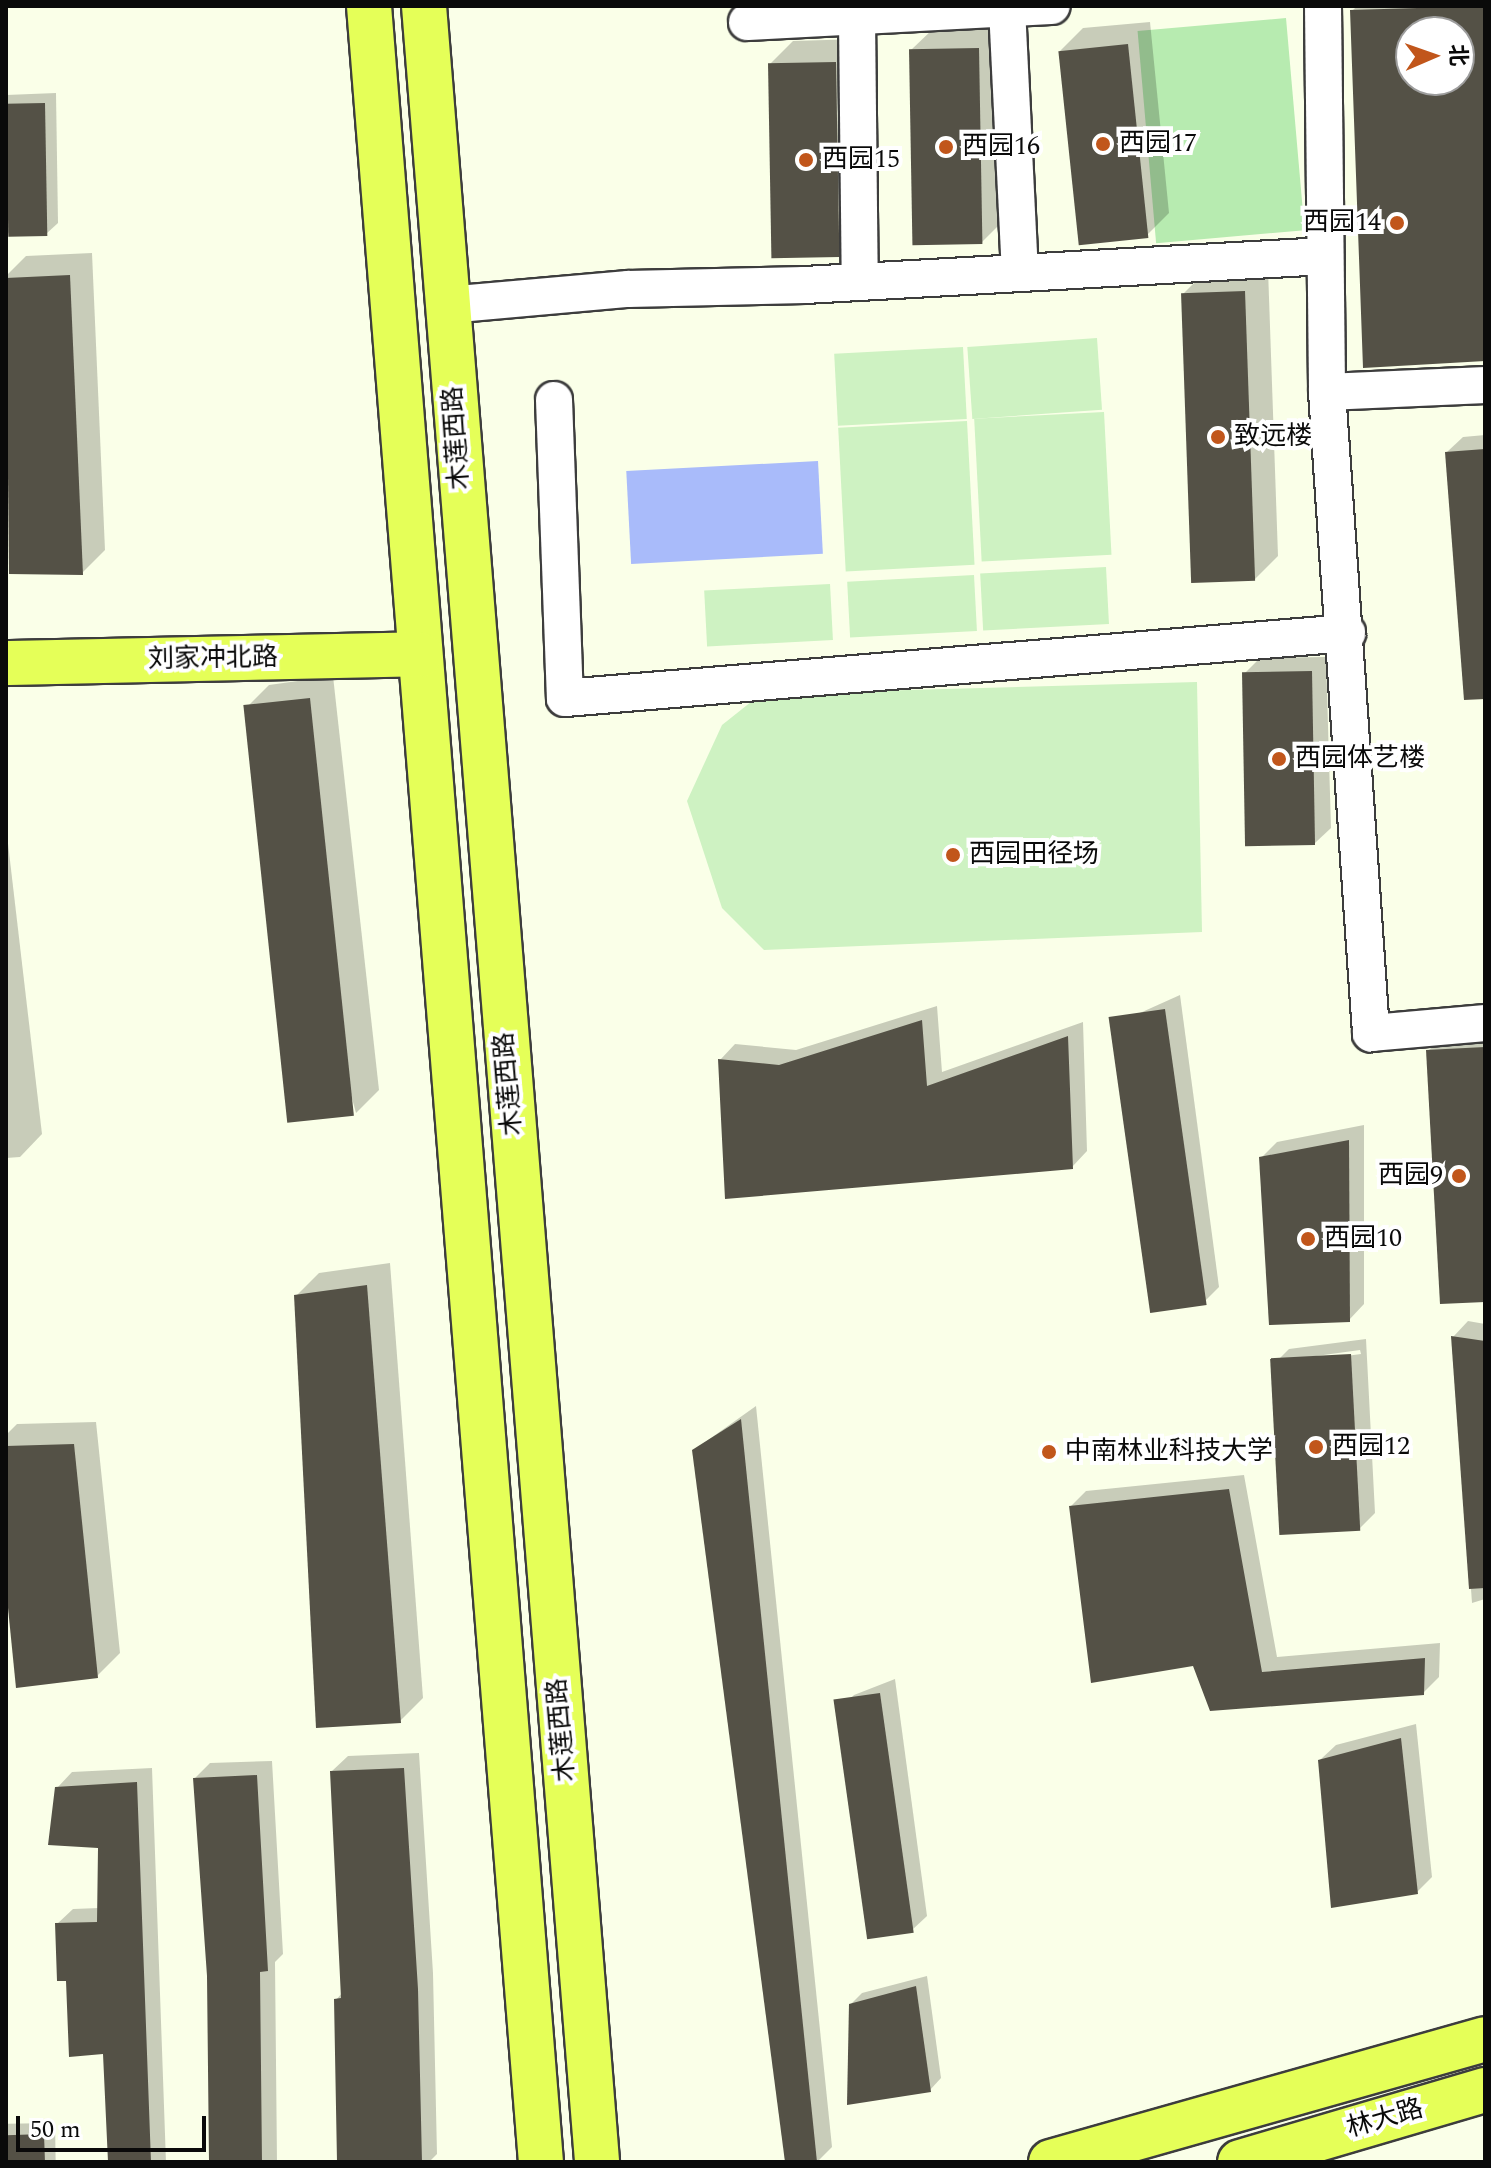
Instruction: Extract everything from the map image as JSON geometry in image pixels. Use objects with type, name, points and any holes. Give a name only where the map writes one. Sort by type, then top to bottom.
[{"type":"main road","name":"木莲西路","points":[[369,6],[541,2162]]},
{"type":"main road","name":"木莲西路","points":[[424,6],[597,2162]]},
{"type":"main road","name":"刘家冲北路","points":[[6,649],[420,647]]},
{"type":"main road","name":"刘家冲北路","points":[[6,663],[420,647]]},
{"type":"main road","points":[[1051,2162],[1485,2039]]},
{"type":"main road","name":"林大路","points":[[1262,2159],[1485,2090]]},
{"type":"street","points":[[747,22],[1052,6]]},
{"type":"street","points":[[1323,6],[1327,392],[1347,633],[1371,1033],[1485,1023]]},
{"type":"street","points":[[1007,8],[1020,273]]},
{"type":"street","points":[[857,17],[860,282]]},
{"type":"street","points":[[447,305],[628,289],[860,282],[1325,256]]},
{"type":"street","points":[[1327,392],[1485,385]]},
{"type":"street","points":[[554,400],[565,698],[1347,633]]},
{"type":"green space","points":[[1286,18],[1305,230],[1156,243],[1138,31]]},
{"type":"green space","points":[[1097,338],[1102,410],[972,419],[967,347]]},
{"type":"green space","points":[[963,347],[967,419],[838,426],[834,354]]},
{"type":"green space","points":[[1104,412],[1111,555],[982,562],[974,419]]},
{"type":"green space","points":[[967,421],[975,565],[846,572],[838,428]]},
{"type":"green space","points":[[1106,567],[1109,624],[983,631],[980,574]]},
{"type":"green space","points":[[974,575],[977,631],[850,638],[847,582]]},
{"type":"green space","points":[[830,584],[833,640],[707,647],[704,591]]},
{"type":"green space","name":"西园田径场","points":[[1197,682],[1202,932],[764,950],[722,908],[687,801],[722,725],[761,694]]},
{"type":"water","points":[[818,461],[823,554],[631,564],[626,471]]},
{"type":"building","name":"西园14","points":[[1485,6],[1485,361],[1363,368],[1350,10]]},
{"type":"building","name":"西园17","points":[[1128,44],[1148,238],[1079,245],[1058,51]]},
{"type":"building","name":"西园16","points":[[979,48],[982,244],[912,245],[909,49]]},
{"type":"building","name":"西园15","points":[[836,62],[839,257],[771,258],[768,63]]},
{"type":"building","points":[[45,103],[47,236],[8,237],[6,104]]},
{"type":"building","points":[[70,275],[83,575],[9,574],[6,278]]},
{"type":"building","name":"致远楼","points":[[1245,291],[1255,581],[1191,583],[1181,293]]},
{"type":"building","points":[[1485,449],[1485,699],[1464,700],[1445,452]]},
{"type":"building","name":"西园体艺楼","points":[[1312,671],[1315,845],[1245,846],[1242,672]]},
{"type":"building","points":[[310,698],[354,1116],[287,1123],[243,705]]},
{"type":"building","points":[[1165,1009],[1207,1305],[1150,1313],[1109,1017]]},
{"type":"building","points":[[922,1020],[927,1086],[1068,1036],[1073,1169],[725,1199],[718,1059],[779,1065]]},
{"type":"building","name":"西园9","points":[[1485,1047],[1485,1302],[1440,1304],[1426,1050]]},
{"type":"building","name":"西园10","points":[[1349,1140],[1350,1322],[1269,1325],[1259,1157]]},
{"type":"building","points":[[367,1285],[401,1723],[316,1728],[294,1295]]},
{"type":"building","points":[[1451,1336],[1485,1341],[1485,1588],[1469,1589]]},
{"type":"building","name":"西园12","points":[[1351,1354],[1360,1531],[1279,1535],[1270,1358]]},
{"type":"building","points":[[741,1419],[817,2162],[785,2162],[692,1450]]},
{"type":"building","points":[[74,1444],[98,1678],[16,1688],[6,1588],[6,1446]]},
{"type":"building","points":[[1229,1489],[1262,1672],[1425,1658],[1424,1695],[1210,1711],[1193,1666],[1091,1683],[1069,1506]]},
{"type":"building","points":[[880,1693],[914,1933],[867,1939],[833,1700]]},
{"type":"building","points":[[1401,1738],[1418,1894],[1331,1908],[1318,1760]]},
{"type":"building","points":[[404,1768],[418,1989],[422,2162],[337,2162],[334,1999],[341,1998],[330,1771]]},
{"type":"building","points":[[257,1775],[268,1971],[260,1972],[262,2162],[209,2162],[207,1976],[193,1778]]},
{"type":"building","points":[[137,1782],[151,2162],[108,2162],[103,2054],[69,2057],[66,1981],[57,1981],[55,1923],[97,1922],[98,1848],[48,1845],[55,1787]]},
{"type":"building","points":[[916,1986],[931,2092],[847,2105],[849,2004]]},
{"type":"building","points":[[44,2134],[45,2162],[7,2162],[6,2135]]},
{"type":"place","name":"西园17","points":[[1103,144]]},
{"type":"place","name":"西园16","points":[[946,147]]},
{"type":"place","name":"西园15","points":[[806,160]]},
{"type":"place","name":"西园14","points":[[1397,223]]},
{"type":"place","name":"致远楼","points":[[1218,437]]},
{"type":"place","name":"西园体艺楼","points":[[1279,759]]},
{"type":"place","name":"西园田径场","points":[[953,855]]},
{"type":"place","name":"西园9","points":[[1459,1176]]},
{"type":"place","name":"西园10","points":[[1308,1239]]},
{"type":"place","name":"西园12","points":[[1316,1447]]},
{"type":"place","name":"中南林业科技大学","points":[[1049,1452]]}]
